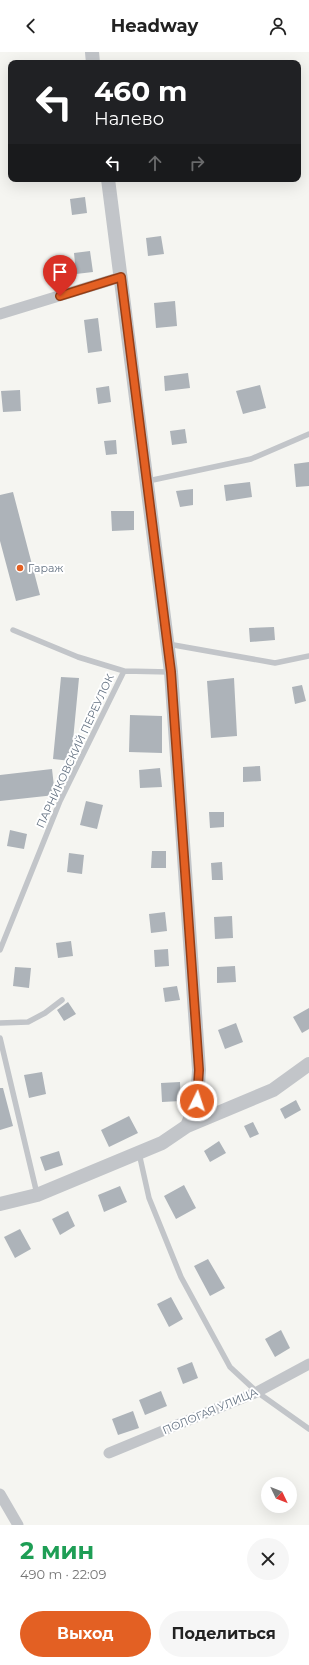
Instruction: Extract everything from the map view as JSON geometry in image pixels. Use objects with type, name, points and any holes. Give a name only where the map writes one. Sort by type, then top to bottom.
[{"type":"street","points":[[108,182],[171,672],[199,1070],[197,1101],[187,1126]]},
{"type":"street","points":[[0,314],[121,277]]},
{"type":"street","points":[[0,1204],[37,1195],[162,1143],[187,1126],[273,1090],[309,1064]]},
{"type":"street","name":"ПОЛОГАЯ УЛИЦА","points":[[109,1453],[257,1392],[309,1364]]},
{"type":"street","points":[[0,1494],[18,1525]]},
{"type":"lane","points":[[147,481],[251,460],[309,434]]},
{"type":"lane","points":[[13,630],[78,657],[124,671]]},
{"type":"lane","points":[[168,644],[275,663],[309,656]]},
{"type":"lane","name":"ПАРНИКОВСКИЙ ПЕРЕУЛОК","points":[[0,950],[60,801],[124,671],[171,672]]},
{"type":"lane","points":[[0,1023],[28,1022],[45,1013],[62,1000]]},
{"type":"lane","points":[[0,1038],[37,1195]]},
{"type":"lane","points":[[139,1153],[149,1198],[181,1277],[230,1367],[257,1392],[309,1429]]},
{"type":"building","points":[[85,197],[87,213],[72,215],[70,199]]},
{"type":"building","points":[[161,236],[164,254],[148,256],[146,238]]},
{"type":"building","points":[[90,251],[93,272],[76,274],[74,253]]},
{"type":"building","points":[[175,301],[177,326],[156,328],[154,303]]},
{"type":"building","points":[[98,318],[102,351],[88,353],[84,320]]},
{"type":"building","points":[[188,373],[190,388],[165,391],[164,376]]},
{"type":"building","points":[[260,385],[266,408],[243,414],[236,391]]},
{"type":"building","points":[[109,386],[111,402],[98,404],[96,388]]},
{"type":"building","points":[[20,390],[21,411],[3,412],[1,391]]},
{"type":"building","points":[[185,429],[187,443],[172,445],[170,431]]},
{"type":"building","points":[[116,440],[117,454],[106,455],[104,441]]},
{"type":"building","points":[[309,462],[309,486],[296,487],[294,464]]},
{"type":"building","points":[[250,482],[252,497],[226,501],[224,485]]},
{"type":"building","points":[[193,489],[193,505],[180,507],[176,491]]},
{"type":"building","name":"Гараж","points":[[13,492],[40,595],[16,601],[0,541],[0,495]]},
{"type":"building","points":[[111,511],[134,511],[134,530],[112,531]]},
{"type":"building","points":[[274,627],[275,640],[250,642],[249,628]]},
{"type":"building","points":[[61,677],[79,678],[71,761],[53,759]]},
{"type":"building","points":[[234,678],[237,736],[211,738],[207,681]]},
{"type":"building","points":[[302,685],[306,701],[295,704],[292,687]]},
{"type":"building","points":[[130,715],[162,716],[162,753],[129,752]]},
{"type":"building","points":[[260,766],[261,781],[243,782],[243,767]]},
{"type":"building","points":[[160,768],[162,787],[140,788],[139,770]]},
{"type":"building","points":[[52,769],[55,795],[0,801],[0,775]]},
{"type":"building","points":[[86,801],[103,805],[97,829],[80,825]]},
{"type":"building","points":[[209,812],[224,812],[224,827],[210,828]]},
{"type":"building","points":[[10,830],[27,834],[24,849],[7,846]]},
{"type":"building","points":[[152,851],[166,851],[166,868],[151,868]]},
{"type":"building","points":[[69,853],[84,855],[82,874],[67,872]]},
{"type":"building","points":[[222,862],[223,880],[212,880],[211,863]]},
{"type":"building","points":[[165,912],[167,931],[151,933],[149,914]]},
{"type":"building","points":[[232,916],[233,938],[215,939],[214,917]]},
{"type":"building","points":[[71,941],[73,956],[58,958],[56,943]]},
{"type":"building","points":[[168,949],[169,966],[155,967],[154,950]]},
{"type":"building","points":[[235,966],[236,982],[217,983],[217,967]]},
{"type":"building","points":[[15,967],[31,968],[29,988],[13,986]]},
{"type":"building","points":[[177,986],[180,1000],[165,1002],[163,988]]},
{"type":"building","points":[[68,1002],[76,1014],[64,1021],[57,1010]]},
{"type":"building","points":[[309,1008],[309,1029],[302,1033],[293,1017]]},
{"type":"building","points":[[236,1023],[243,1042],[225,1049],[218,1030]]},
{"type":"building","points":[[42,1072],[46,1094],[29,1098],[24,1075]]},
{"type":"building","points":[[180,1082],[181,1101],[162,1102],[161,1083]]},
{"type":"building","points":[[0,1088],[3,1088],[13,1126],[0,1130]]},
{"type":"building","points":[[296,1100],[301,1110],[285,1119],[280,1109]]},
{"type":"building","points":[[129,1116],[138,1133],[109,1147],[101,1130]]},
{"type":"building","points":[[253,1122],[259,1134],[250,1138],[244,1126]]},
{"type":"building","points":[[219,1141],[226,1153],[210,1162],[204,1151]]},
{"type":"building","points":[[59,1151],[63,1165],[45,1171],[40,1157]]},
{"type":"building","points":[[184,1185],[196,1208],[176,1219],[164,1196]]},
{"type":"building","points":[[120,1186],[127,1202],[104,1212],[98,1195]]},
{"type":"building","points":[[68,1211],[75,1226],[60,1235],[52,1219]]},
{"type":"building","points":[[20,1229],[31,1249],[15,1258],[4,1237]]},
{"type":"building","points":[[208,1259],[225,1288],[210,1296],[194,1266]]},
{"type":"building","points":[[171,1297],[183,1319],[169,1327],[157,1304]]},
{"type":"building","points":[[281,1330],[290,1348],[275,1357],[265,1339]]},
{"type":"building","points":[[192,1362],[198,1378],[183,1384],[177,1368]]},
{"type":"building","points":[[161,1391],[167,1406],[145,1415],[139,1400]]},
{"type":"building","points":[[133,1411],[139,1428],[118,1435],[112,1419]]},
{"type":"place","name":"Гараж","points":[[20,568]]},
{"type":"route","points":[[60,296],[121,277],[171,672],[199,1070],[197,1101]]}]
